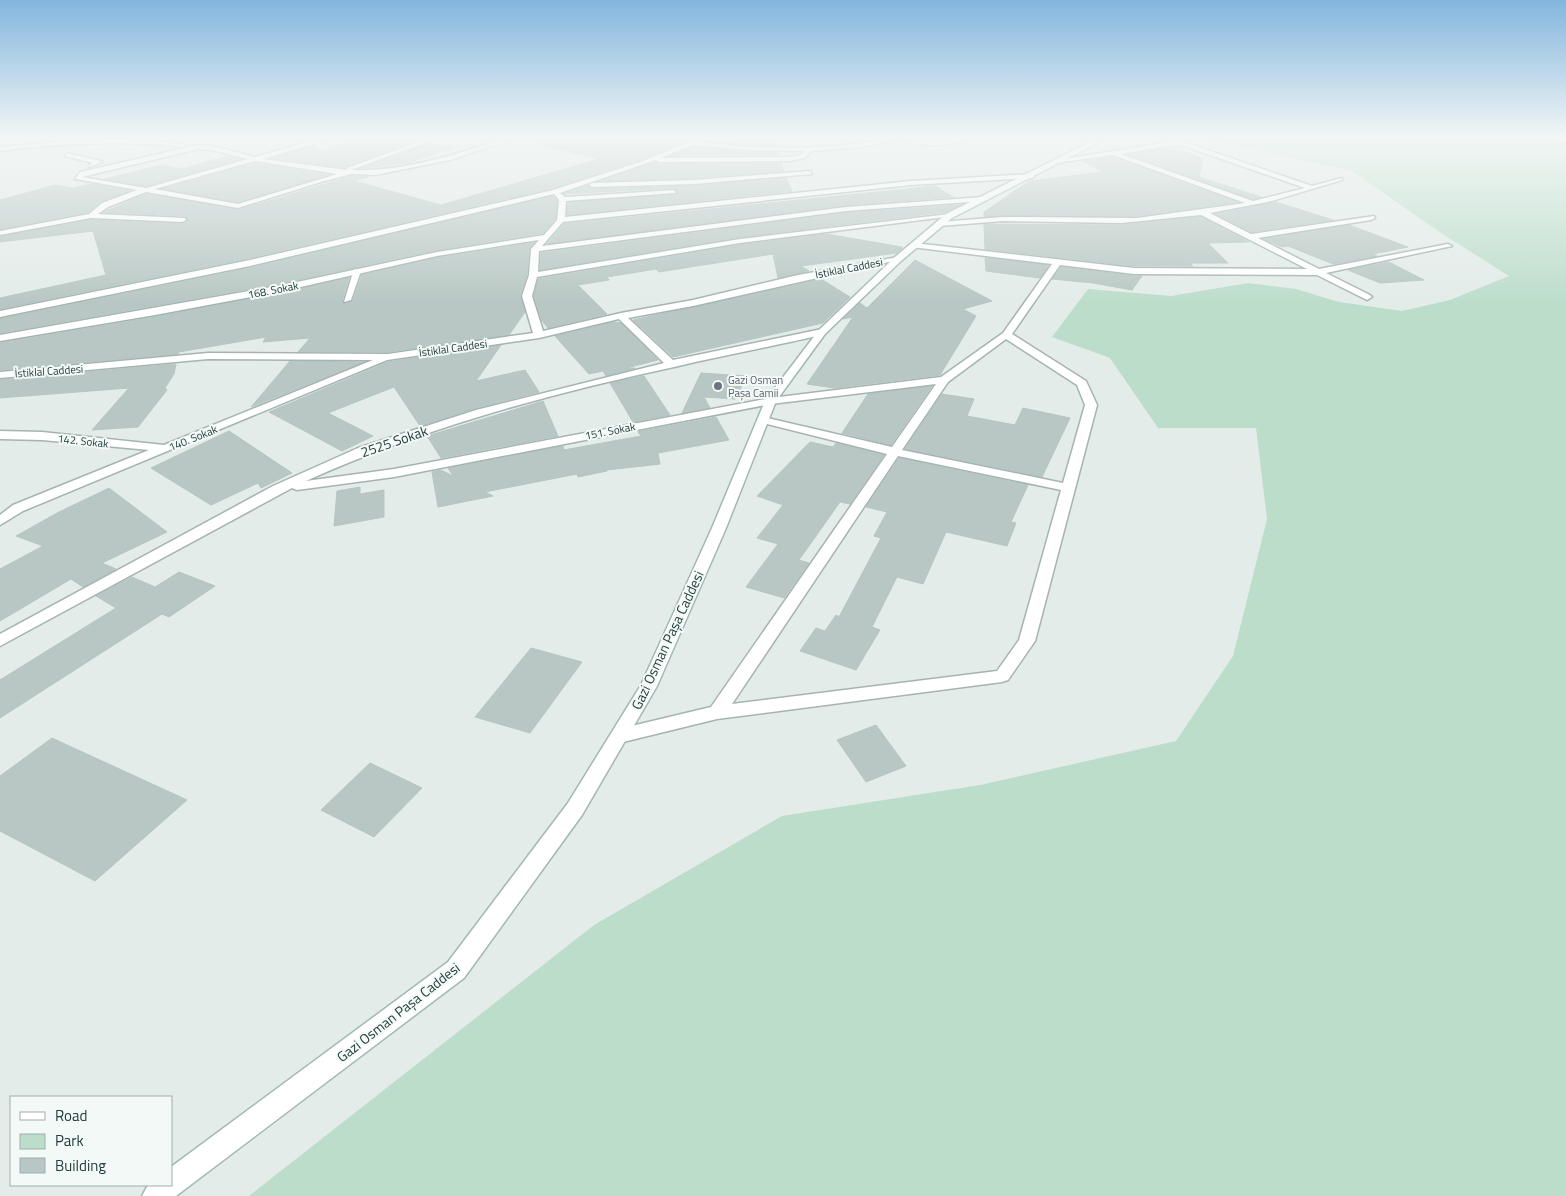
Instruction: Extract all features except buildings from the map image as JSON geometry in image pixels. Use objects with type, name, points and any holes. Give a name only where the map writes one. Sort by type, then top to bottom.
[{"type":"street","points":[[91,216],[105,205],[140,192]]},
{"type":"street","points":[[147,192],[238,206],[282,192]]},
{"type":"street","points":[[0,314],[250,263],[556,192],[563,199],[681,192]]},
{"type":"street","points":[[539,335],[527,296],[533,275],[535,250],[544,237],[561,220],[828,192]]},
{"type":"street","name":"Gazi Osman Paşa Caddesi","points":[[172,1183],[456,970],[575,810],[652,677],[719,528],[771,401],[822,332],[898,259],[945,220],[999,192]]},
{"type":"street","points":[[1221,192],[1250,202]]},
{"type":"street","points":[[533,275],[655,252],[762,237],[945,220],[1011,219],[1079,222],[1136,220],[1201,212],[1296,192]]},
{"type":"street","points":[[561,220],[563,199]]},
{"type":"street","points":[[535,250],[846,210],[984,199]]},
{"type":"street","points":[[1201,212],[1367,298]]},
{"type":"street","points":[[0,233],[91,216],[182,220]]},
{"type":"street","points":[[1249,237],[1371,218]]},
{"type":"street","name":"168. Sokak","points":[[0,338],[173,309],[283,288],[437,254],[544,237]]},
{"type":"street","points":[[914,245],[1134,271],[1318,272],[1448,246]]},
{"type":"street","name":"İstiklal Caddesi","points":[[0,375],[208,356],[388,357],[539,335],[621,316],[693,303],[798,278],[898,259]]},
{"type":"street","points":[[717,712],[944,380],[1006,335],[1058,262]]},
{"type":"street","points":[[621,316],[671,364]]},
{"type":"street","name":"2525 Sokak","points":[[0,641],[278,489],[362,451],[480,412],[671,364],[822,332]]},
{"type":"street","points":[[619,736],[717,712],[1002,676],[1027,641],[1091,405],[1082,383],[1006,335]]},
{"type":"street","name":"140. Sokak","points":[[0,521],[18,508],[167,449],[388,357]]},
{"type":"street","name":"151. Sokak","points":[[278,489],[394,472],[771,401],[944,380]]},
{"type":"street","points":[[763,420],[896,452],[1069,488]]},
{"type":"street","name":"142. Sokak","points":[[0,435],[42,436],[167,449]]},
{"type":"street","points":[[0,510],[18,508]]},
{"type":"street","name":"Gazi Osman Paşa Caddesi","points":[[155,1196],[168,1186]]},
{"type":"lane","points":[[347,300],[357,271]]},
{"type":"green space","points":[[1382,192],[1566,192],[1566,1196],[249,1196],[594,925],[782,816],[980,785],[1176,741],[1233,656],[1267,519],[1256,428],[1158,428],[1110,358],[1052,337],[1088,289],[1171,296],[1248,283],[1296,289],[1339,302],[1402,311],[1450,300],[1509,276],[1441,233]]},
{"type":"place","name":"Gazi Osman Paşa Camii","points":[[718,386]]}]
